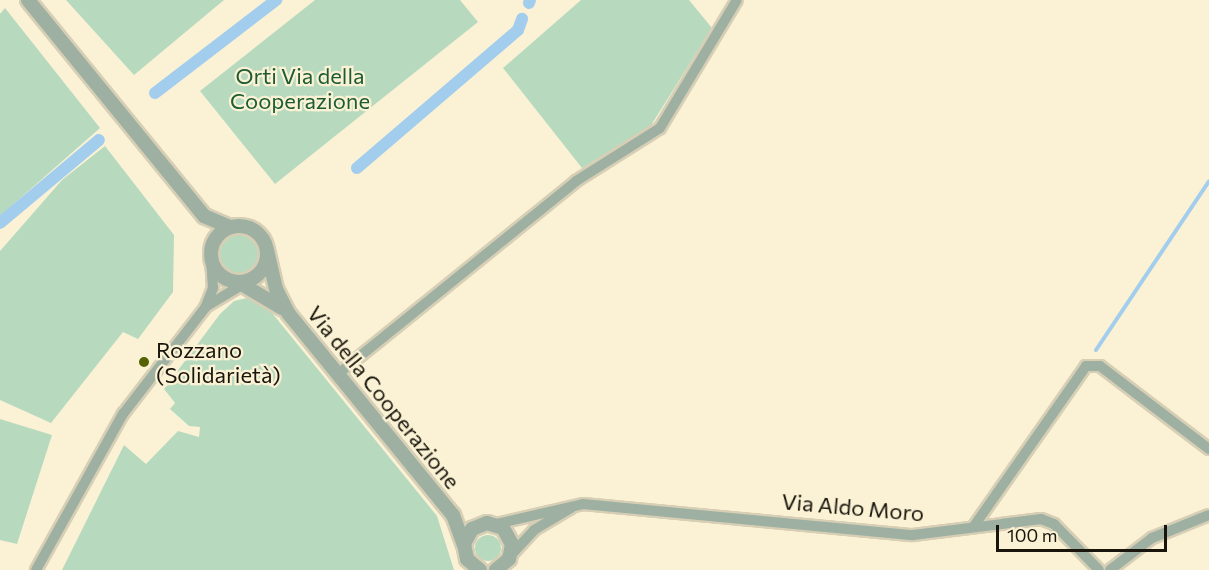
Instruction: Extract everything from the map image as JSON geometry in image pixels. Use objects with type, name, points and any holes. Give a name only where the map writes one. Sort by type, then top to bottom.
[{"type":"street","points":[[28,0],[204,216],[230,227],[253,229],[267,250],[264,268],[205,308]]},
{"type":"street","points":[[338,374],[576,181],[660,128],[737,0]]},
{"type":"street","points":[[36,570],[120,420],[205,308],[213,288],[211,253],[204,216]]},
{"type":"street","points":[[211,253],[230,227]]},
{"type":"street","name":"Via della Cooperazione","points":[[267,250],[276,289],[288,313],[448,507],[467,557]]},
{"type":"street","points":[[211,253],[218,273],[243,282]]},
{"type":"street","name":"Via della Cooperazione","points":[[243,282],[288,313]]},
{"type":"street","points":[[974,526],[1086,366],[1100,366],[1209,449]]},
{"type":"street","points":[[499,569],[545,523],[583,504]]},
{"type":"street","name":"Via Aldo Moro","points":[[490,524],[583,504],[913,535],[1041,519],[1054,524],[1099,570]]},
{"type":"street","name":"Via della Cooperazione","points":[[448,507],[490,524]]},
{"type":"street","points":[[1110,570],[1152,538],[1209,515]]},
{"type":"street","points":[[480,570],[467,557],[470,531],[490,524],[509,535],[511,555]]},
{"type":"green space","points":[[66,0],[224,0],[134,75]]},
{"type":"green space","name":"Orti Via della Cooperazione","points":[[315,0],[460,0],[478,22],[275,184],[200,91]]},
{"type":"green space","points":[[581,0],[689,0],[712,28],[650,127],[582,168],[503,68]]},
{"type":"green space","points":[[5,8],[100,128],[0,216],[0,14]]},
{"type":"green space","points":[[105,146],[174,235],[173,292],[138,339],[123,332],[51,423],[0,400],[0,251],[62,180]]},
{"type":"green space","points":[[240,232],[256,238],[262,254],[256,270],[240,276],[224,270],[218,254],[224,238]]},
{"type":"green space","points":[[247,298],[264,303],[437,516],[454,570],[62,570],[124,445],[146,464],[178,431],[199,437],[200,427],[189,426],[170,409],[175,403],[164,389],[220,314],[234,301]]},
{"type":"green space","points":[[0,419],[52,435],[17,544],[0,540]]},
{"type":"green space","points":[[488,535],[497,539],[501,548],[497,557],[488,561],[479,557],[475,548],[479,539]]},
{"type":"waterway","points":[[155,93],[276,0]]},
{"type":"waterway","points":[[357,168],[518,30],[522,19]]},
{"type":"waterway","points":[[0,223],[99,140]]},
{"type":"waterway","points":[[1096,350],[1209,181]]},
{"type":"place","name":"Rozzano (Solidarietà)","points":[[144,362]]}]
